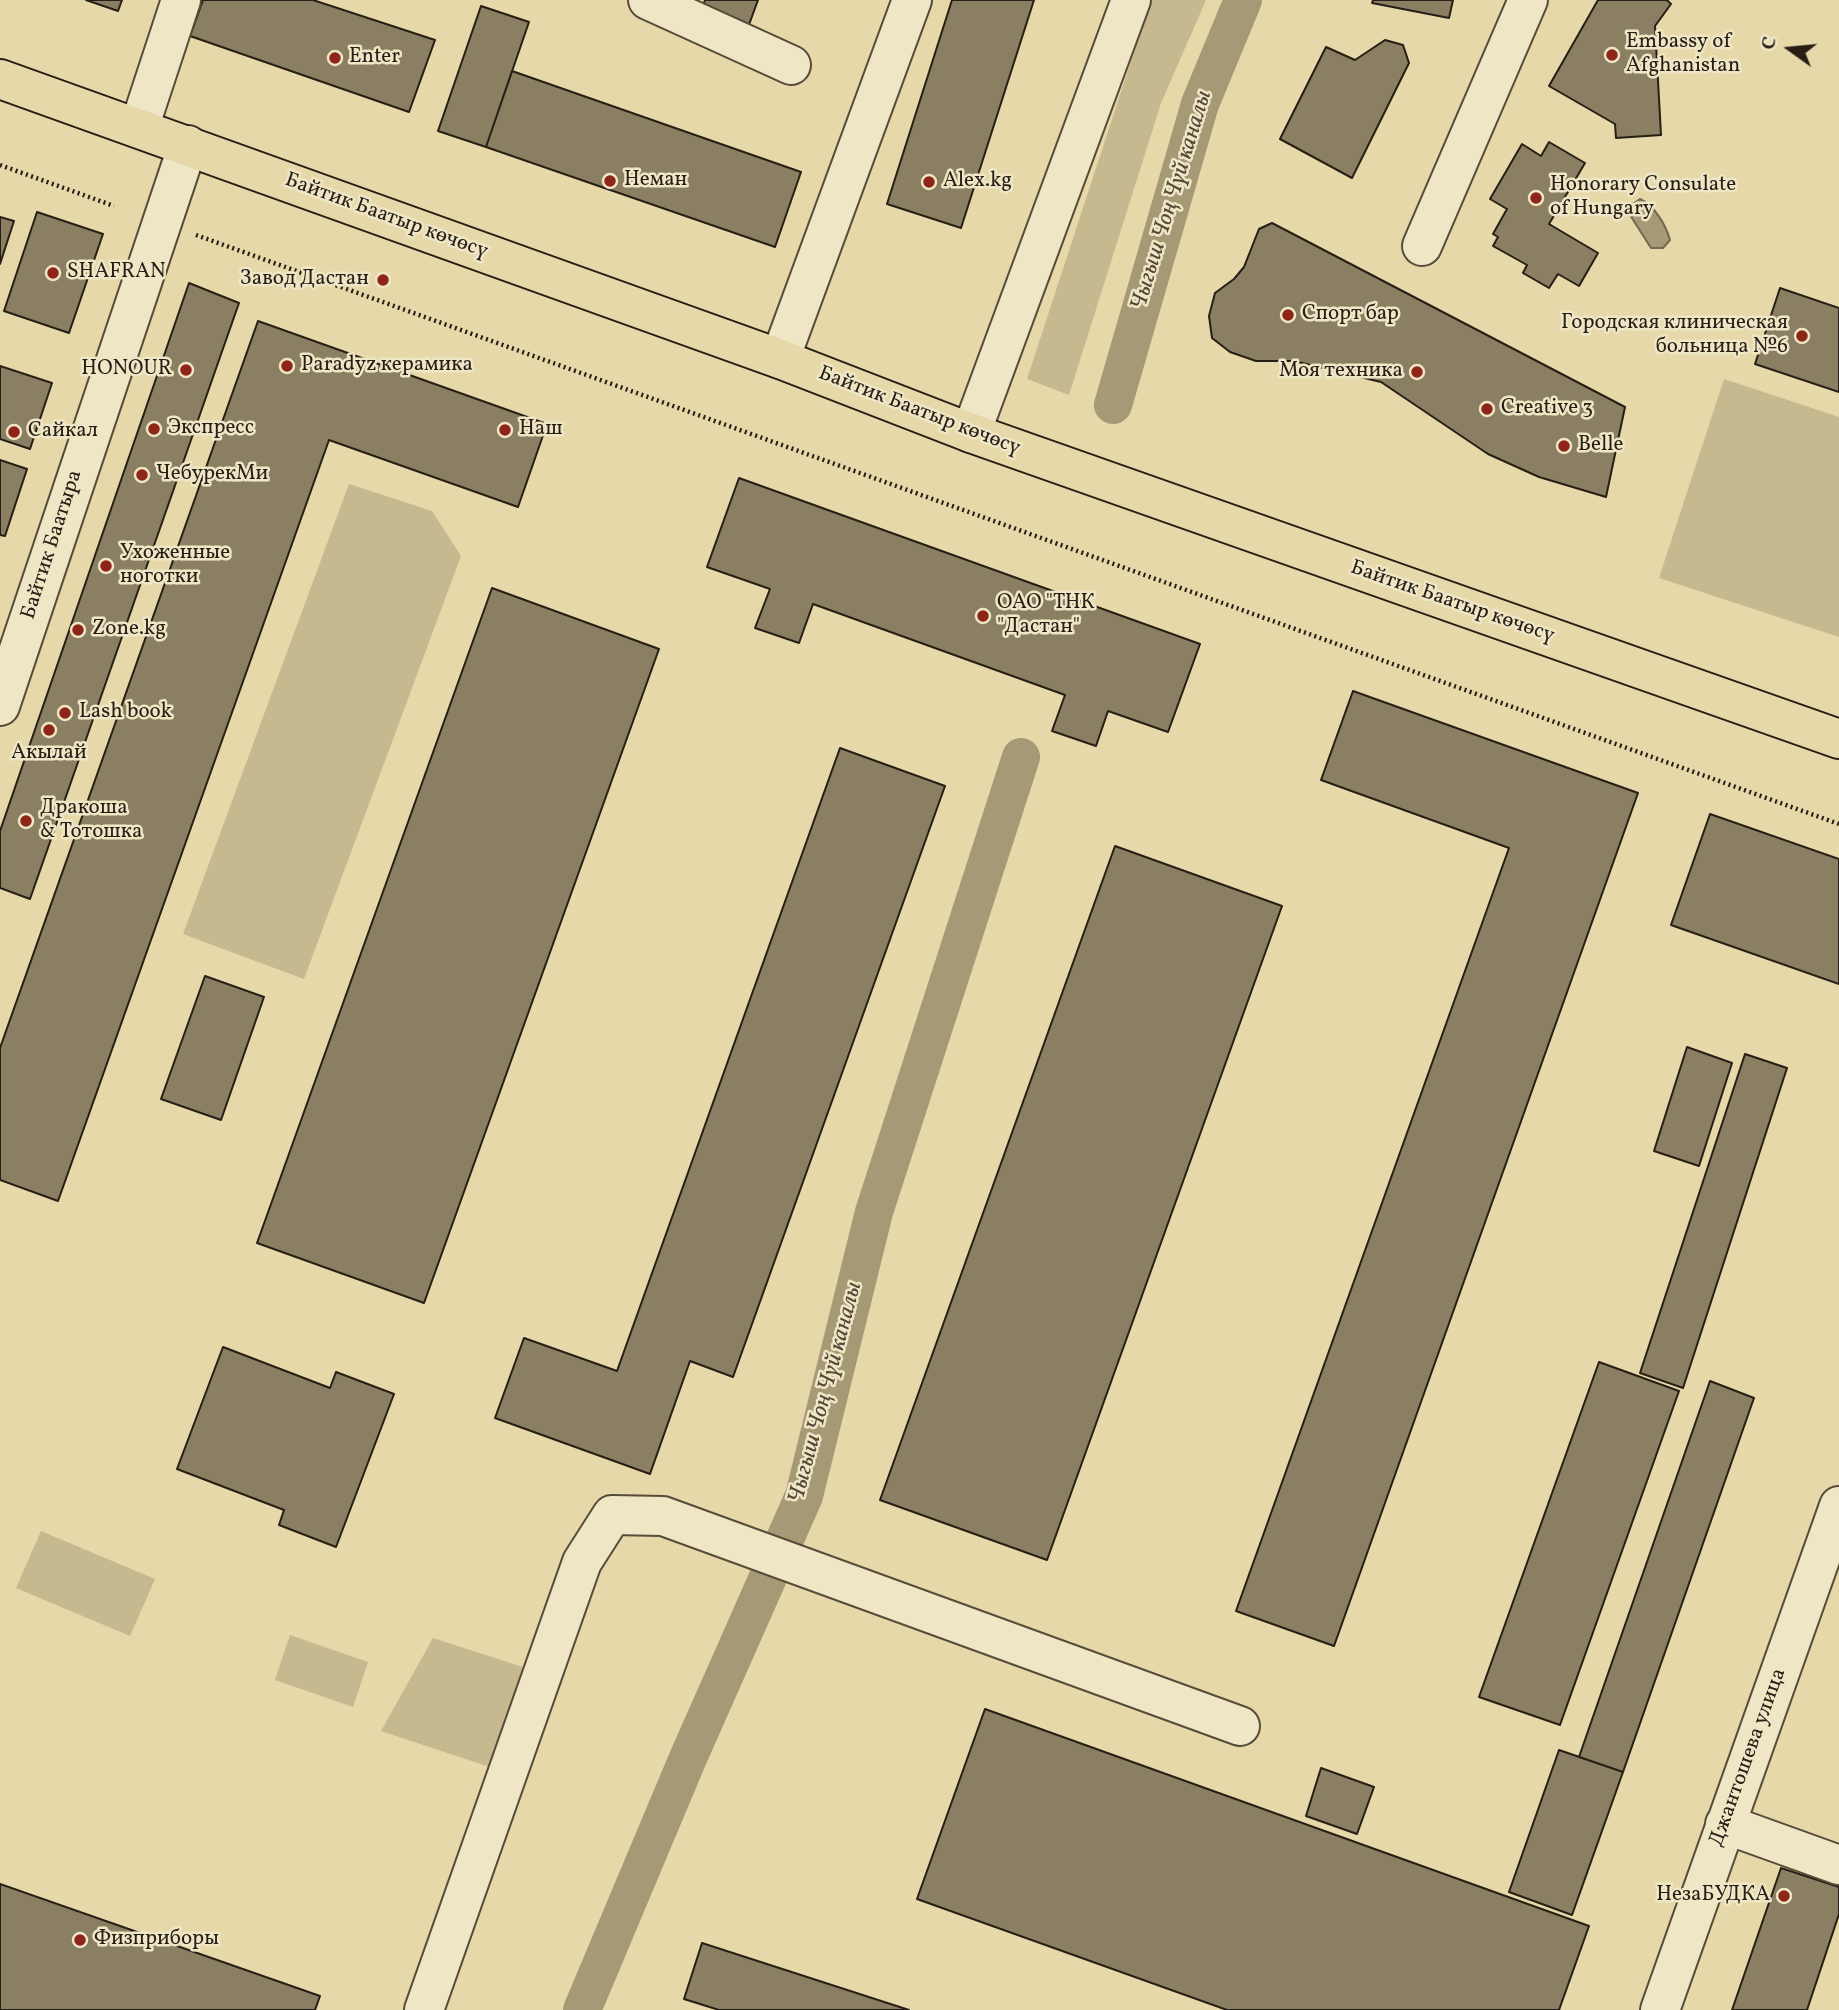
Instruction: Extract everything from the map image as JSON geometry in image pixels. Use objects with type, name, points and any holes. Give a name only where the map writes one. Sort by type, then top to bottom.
[{"type":"main road","name":"Байтик Баатыр көчөсү","points":[[0,79],[779,359],[971,433],[1839,738]]},
{"type":"street","points":[[139,128],[181,0]]},
{"type":"street","points":[[649,0],[791,65]]},
{"type":"street","points":[[779,359],[912,0]]},
{"type":"street","points":[[971,433],[1132,0]]},
{"type":"street","points":[[1422,246],[1528,0]]},
{"type":"street","name":"Байтик Баатыра","points":[[0,706],[188,145]]},
{"type":"street","name":"Джантошева улица","points":[[1660,2010],[1839,1506]]},
{"type":"street","points":[[424,2010],[582,1562],[612,1515],[663,1516],[1240,1726]]},
{"type":"street","points":[[1725,1824],[1839,1865]]},
{"type":"path","points":[[0,165],[114,206]]},
{"type":"path","points":[[195,235],[1839,824]]},
{"type":"shaded area","points":[[1151,0],[1206,0],[1161,103],[1069,395],[1027,379]]},
{"type":"shaded area","points":[[1640,199],[1655,211],[1666,228],[1670,240],[1663,248],[1651,248],[1630,215],[1630,206]]},
{"type":"shaded area","points":[[1724,379],[1839,417],[1839,637],[1659,578]]},
{"type":"shaded area","points":[[349,484],[432,511],[461,556],[304,979],[183,934]]},
{"type":"shaded area","points":[[41,1531],[155,1579],[130,1636],[16,1588]]},
{"type":"shaded area","points":[[290,1635],[368,1662],[353,1707],[275,1680]]},
{"type":"shaded area","points":[[433,1638],[535,1671],[499,1770],[381,1731]]},
{"type":"building","points":[[86,0],[122,0],[118,11]]},
{"type":"building","points":[[203,0],[313,0],[435,40],[409,112],[190,36]]},
{"type":"building","points":[[705,0],[758,0],[746,33],[699,17]]},
{"type":"building","points":[[952,0],[1034,0],[961,228],[887,204]]},
{"type":"building","points":[[1373,0],[1453,0],[1449,18],[1372,3]]},
{"type":"building","points":[[1598,0],[1667,0],[1671,4],[1655,26],[1661,135],[1616,138],[1615,124],[1549,86]]},
{"type":"building","points":[[481,6],[529,22],[486,147],[438,131]]},
{"type":"building","points":[[1385,40],[1403,45],[1409,63],[1352,178],[1280,139],[1326,47],[1355,60]]},
{"type":"building","points":[[512,71],[801,172],[775,247],[486,147]]},
{"type":"building","points":[[1549,142],[1585,163],[1549,224],[1598,253],[1579,286],[1558,274],[1549,288],[1523,273],[1527,265],[1493,246],[1498,237],[1493,234],[1507,209],[1490,199],[1522,144],[1541,156]]},
{"type":"building","name":"SHAFRAN","points":[[37,212],[103,234],[69,333],[4,311]]},
{"type":"building","points":[[0,217],[14,221],[0,264]]},
{"type":"building","points":[[1272,223],[1625,407],[1606,497],[1539,477],[1488,454],[1381,382],[1294,361],[1256,361],[1230,352],[1212,338],[1209,316],[1215,293],[1234,279],[1244,267],[1259,229]]},
{"type":"building","points":[[189,283],[239,303],[30,899],[0,888],[0,831]]},
{"type":"building","name":"Городская клиническая больница №6","points":[[1780,288],[1839,308],[1839,392],[1755,364]]},
{"type":"building","points":[[258,321],[547,424],[518,507],[329,440],[58,1201],[0,1180],[0,1048]]},
{"type":"building","points":[[0,366],[52,383],[30,449],[0,439]]},
{"type":"building","points":[[0,460],[27,469],[5,536],[0,535]]},
{"type":"building","name":"ОАО \"ТНК \"Дастан\"","points":[[739,478],[1200,644],[1168,732],[1108,711],[1096,746],[1052,731],[1065,695],[813,604],[799,643],[755,628],[770,589],[707,567]]},
{"type":"building","points":[[492,588],[659,649],[424,1303],[257,1243]]},
{"type":"building","points":[[1353,691],[1638,793],[1334,1646],[1236,1611],[1509,848],[1321,780]]},
{"type":"building","points":[[840,748],[945,786],[733,1377],[690,1361],[650,1474],[495,1418],[524,1338],[617,1371]]},
{"type":"building","points":[[1710,814],[1839,859],[1839,984],[1671,925]]},
{"type":"building","points":[[1115,846],[1282,906],[1047,1560],[880,1500]]},
{"type":"building","points":[[205,976],[264,997],[221,1120],[161,1099]]},
{"type":"building","points":[[1687,1047],[1732,1063],[1699,1166],[1654,1151]]},
{"type":"building","points":[[1745,1054],[1787,1068],[1683,1388],[1640,1373]]},
{"type":"building","points":[[223,1347],[330,1388],[336,1372],[394,1394],[336,1547],[279,1525],[284,1510],[177,1469]]},
{"type":"building","points":[[1599,1362],[1679,1391],[1560,1725],[1479,1697]]},
{"type":"building","points":[[1710,1381],[1754,1398],[1623,1772],[1579,1757]]},
{"type":"building","points":[[985,1709],[1589,1926],[1559,2010],[1227,2010],[917,1899]]},
{"type":"building","points":[[1559,1750],[1623,1772],[1572,1915],[1509,1892]]},
{"type":"building","points":[[1321,1768],[1374,1787],[1357,1834],[1306,1816]]},
{"type":"building","points":[[1781,1868],[1839,1887],[1839,1914],[1807,2010],[1732,2010]]},
{"type":"building","name":"Физприборы","points":[[0,1884],[320,1996],[315,2010],[0,2010]]},
{"type":"building","points":[[702,1943],[909,2010],[719,2010],[684,1999]]},
{"type":"waterway","name":"Чыгыш Чоң Чүй каналы","points":[[1113,405],[1200,104],[1243,0]]},
{"type":"waterway","name":"Чыгыш Чоң Чүй каналы","points":[[582,2010],[688,1758],[804,1496],[874,1212],[1021,757]]},
{"type":"place","name":"Embassy of Afghanistan","points":[[1612,55]]},
{"type":"place","name":"Enter","points":[[335,58]]},
{"type":"place","name":"Неман","points":[[610,181]]},
{"type":"place","name":"Alex.kg","points":[[929,182]]},
{"type":"place","name":"Honorary Consulate of Hungary","points":[[1536,198]]},
{"type":"place","name":"SHAFRAN","points":[[53,273]]},
{"type":"place","name":"Завод Дастан","points":[[383,280]]},
{"type":"place","name":"Спорт бар","points":[[1288,315]]},
{"type":"place","name":"Городская клиническая больница №6","points":[[1802,336]]},
{"type":"place","name":"Paradyz керамика","points":[[287,366]]},
{"type":"place","name":"HONOUR","points":[[186,370]]},
{"type":"place","name":"Моя техника","points":[[1417,372]]},
{"type":"place","name":"Creative 3","points":[[1487,409]]},
{"type":"place","name":"Экспресс","points":[[154,429]]},
{"type":"place","name":"Наш","points":[[505,430]]},
{"type":"place","name":"Сайкал","points":[[14,432]]},
{"type":"place","name":"Belle","points":[[1564,446]]},
{"type":"place","name":"ЧебурекМи","points":[[142,475]]},
{"type":"place","name":"Ухоженные ноготки","points":[[106,566]]},
{"type":"place","name":"ОАО \"ТНК \"Дастан\"","points":[[983,616]]},
{"type":"place","name":"Zone.kg","points":[[78,630]]},
{"type":"place","name":"Lash book","points":[[65,713]]},
{"type":"place","name":"Акылай","points":[[49,730]]},
{"type":"place","name":"Дракоша & Тотошка","points":[[26,821]]},
{"type":"place","name":"НезаБУДКА","points":[[1784,1896]]},
{"type":"place","name":"Физприборы","points":[[80,1940]]}]
